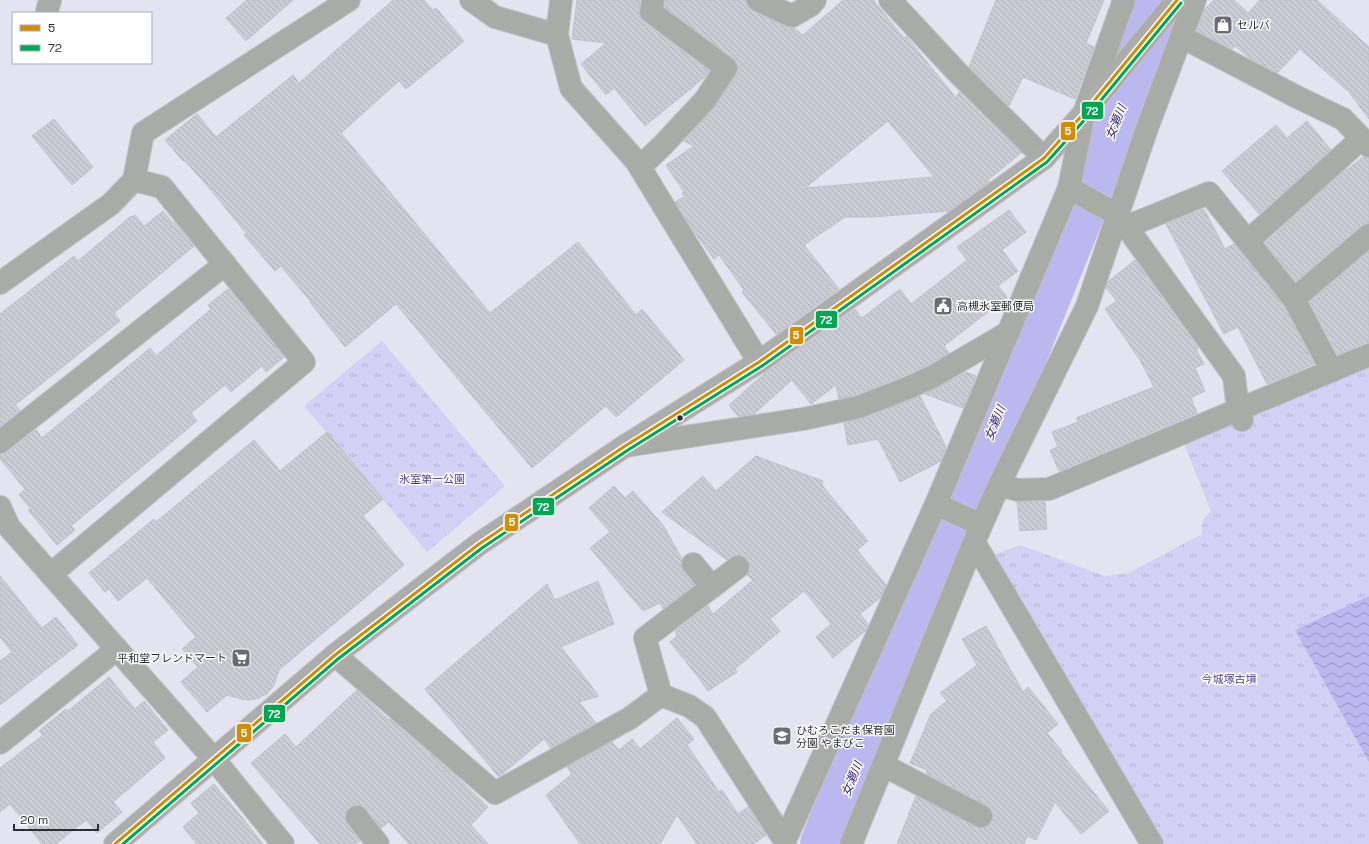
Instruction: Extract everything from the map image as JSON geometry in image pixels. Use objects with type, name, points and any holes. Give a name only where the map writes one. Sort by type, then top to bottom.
[{"type":"main road","points":[[115,844],[213,758],[335,655],[479,544],[625,446],[758,362],[1044,158],[1102,92],[1177,0]]},
{"type":"street","points":[[0,284],[110,204],[134,180],[143,133],[349,0]]},
{"type":"street","points":[[471,0],[494,17],[557,35]]},
{"type":"street","points":[[562,0],[557,35],[571,88],[636,161],[758,362]]},
{"type":"street","points":[[640,167],[705,100],[726,68],[651,12],[653,0]]},
{"type":"street","points":[[758,0],[792,16],[811,5],[815,0]]},
{"type":"street","points":[[890,0],[956,71],[1044,158]]},
{"type":"street","points":[[661,695],[689,706],[705,717],[785,841],[936,504],[1069,188],[1084,113],[1124,0]]},
{"type":"street","points":[[851,844],[999,485],[1087,306],[1118,218],[1146,131],[1195,0]]},
{"type":"street","points":[[1182,37],[1299,98],[1343,119],[1365,143],[1248,241]]},
{"type":"street","points":[[51,574],[304,362],[162,187],[134,180]]},
{"type":"street","points":[[1069,188],[1118,218],[1234,376],[1240,415]]},
{"type":"street","points":[[1118,218],[1209,193],[1294,299],[1332,371]]},
{"type":"street","points":[[1294,299],[1369,235]]},
{"type":"street","points":[[0,442],[225,264]]},
{"type":"street","points":[[625,446],[803,419],[859,407],[934,376],[1009,332]]},
{"type":"street","points":[[999,485],[1018,490],[1049,489],[1240,415],[1369,355]]},
{"type":"street","points":[[936,504],[978,534],[1152,844]]},
{"type":"street","points":[[3,524],[51,574],[213,758],[283,844]]},
{"type":"street","points":[[693,564],[712,587]]},
{"type":"street","points":[[661,695],[645,638],[738,567]]},
{"type":"street","points":[[0,743],[117,649]]},
{"type":"street","points":[[335,655],[495,793],[630,718],[661,695]]},
{"type":"street","points":[[883,765],[982,816]]},
{"type":"street","points":[[357,817],[378,844]]},
{"type":"green space","name":"氷室第一公園","points":[[382,341],[505,486],[427,552],[304,406]]},
{"type":"green space","name":"今城塚古墳","points":[[1369,360],[1369,844],[1165,844],[993,555],[1020,545],[1105,576],[1129,573],[1202,534],[1202,521],[1211,511],[1182,439]]},
{"type":"water","points":[[1369,596],[1369,762],[1295,630]]},
{"type":"building","points":[[247,0],[293,0],[246,41],[226,18]]},
{"type":"building","points":[[393,0],[424,0],[433,10],[436,8],[464,41],[406,89],[399,81],[341,133],[490,313],[578,242],[636,315],[642,309],[684,360],[616,417],[606,406],[532,468],[396,304],[345,347],[311,302],[281,266],[275,271],[244,235],[246,233],[205,183],[165,140],[197,114],[216,137],[293,75],[299,83]]},
{"type":"building","points":[[577,0],[640,0],[639,16],[643,22],[709,71],[705,77],[645,126],[614,88],[606,95],[581,64],[606,43],[572,39]]},
{"type":"building","points":[[665,0],[746,0],[748,7],[753,11],[787,27],[794,28],[803,35],[843,0],[873,0],[904,38],[906,36],[956,98],[959,92],[1021,153],[988,180],[989,182],[949,211],[872,217],[845,217],[804,245],[839,289],[776,334],[742,292],[744,290],[719,255],[714,259],[675,202],[684,197],[682,193],[684,192],[666,165],[694,146],[684,141],[715,107],[736,75],[738,69],[737,63],[733,58],[665,7]],"holes":[[[888,121],[934,177],[805,188]]]},
{"type":"building","points":[[996,0],[1104,0],[1086,43],[1094,47],[1075,99],[1023,77],[1009,106],[969,67]]},
{"type":"building","points":[[1214,0],[1234,0],[1248,13],[1260,0],[1317,0],[1369,47],[1369,119],[1349,92],[1300,49],[1277,73],[1248,57],[1235,46],[1232,49],[1197,31],[1204,10]]},
{"type":"building","points":[[54,119],[93,167],[72,185],[32,136]]},
{"type":"building","points":[[1307,121],[1331,150],[1259,214],[1222,171],[1276,125],[1287,138]]},
{"type":"building","points":[[1363,157],[1369,158],[1369,223],[1361,225],[1296,281],[1265,243],[1346,169],[1347,170]]},
{"type":"building","points":[[1204,209],[1225,249],[1234,244],[1284,306],[1314,364],[1267,384],[1238,327],[1224,334],[1166,224]]},
{"type":"building","points":[[1009,210],[1026,232],[1002,250],[1018,271],[998,286],[1007,297],[944,346],[949,353],[928,365],[905,375],[855,395],[839,399],[836,385],[811,404],[792,380],[754,414],[738,416],[729,405],[764,374],[855,309],[862,318],[900,289],[911,304],[967,260],[957,247]]},
{"type":"building","points":[[163,211],[194,246],[114,313],[120,321],[15,405],[20,410],[0,426],[0,314],[74,256],[78,261],[131,216],[132,217],[135,215],[144,226]]},
{"type":"building","points":[[1369,251],[1369,343],[1364,343],[1338,355],[1310,302]]},
{"type":"building","points":[[1135,260],[1198,348],[1196,349],[1204,364],[1195,368],[1205,391],[1191,398],[1197,413],[1059,471],[1050,450],[1058,447],[1052,432],[1078,422],[1076,418],[1154,387],[1140,360],[1105,309],[1117,301],[1106,288],[1109,281]]},
{"type":"building","points":[[228,289],[284,357],[266,372],[262,366],[231,392],[225,385],[191,413],[197,421],[71,526],[75,530],[57,545],[28,510],[31,509],[19,495],[25,489],[0,459],[0,454],[8,452],[36,430],[42,438],[150,348],[156,356],[211,309],[208,305]]},
{"type":"building","points":[[966,372],[976,376],[963,408],[925,394],[940,387]]},
{"type":"building","points":[[920,396],[946,447],[941,461],[900,482],[878,439],[848,445],[844,423],[863,419]]},
{"type":"building","points":[[327,432],[383,499],[363,516],[404,565],[279,670],[274,685],[268,693],[259,698],[250,700],[227,695],[207,712],[181,682],[198,667],[182,649],[196,637],[147,578],[118,601],[109,589],[105,592],[89,573],[154,519],[156,522],[254,440],[280,471]]},
{"type":"building","points":[[756,456],[823,481],[822,485],[868,541],[857,550],[886,585],[881,597],[860,614],[868,624],[865,631],[833,658],[816,637],[831,624],[804,591],[770,619],[780,631],[735,669],[737,672],[708,691],[670,642],[677,636],[675,631],[708,606],[713,614],[753,580],[747,575],[750,571],[750,565],[748,559],[742,555],[736,555],[727,560],[662,512],[703,476],[716,491]]},
{"type":"building","points":[[614,486],[625,498],[633,491],[663,525],[682,559],[681,566],[683,572],[694,585],[663,609],[660,603],[643,611],[590,548],[610,532],[589,508]]},
{"type":"building","points":[[1017,502],[1045,502],[1047,529],[1020,531]]},
{"type":"building","points":[[0,576],[42,628],[56,617],[78,645],[0,705],[0,661],[12,652],[0,637]]},
{"type":"building","points":[[598,581],[614,624],[561,647],[599,696],[579,702],[596,723],[551,748],[544,739],[499,777],[425,689],[547,584],[555,600]]},
{"type":"building","points":[[986,626],[1023,692],[1028,687],[1058,724],[1047,733],[1062,751],[1061,753],[1109,811],[1081,834],[1055,802],[1036,840],[1027,836],[1024,844],[897,844],[916,796],[976,827],[987,827],[992,821],[992,810],[987,805],[926,773],[927,770],[910,763],[931,714],[947,701],[940,693],[977,665],[962,639]]},
{"type":"building","points":[[109,677],[135,709],[144,701],[168,730],[153,742],[165,758],[113,802],[122,812],[97,833],[86,820],[56,844],[42,844],[10,804],[0,812],[0,768],[43,735],[39,731],[66,709],[68,711]]},
{"type":"building","points":[[357,690],[389,720],[390,719],[456,776],[488,807],[471,825],[488,844],[409,844],[389,822],[381,828],[367,809],[356,805],[349,807],[345,818],[347,825],[360,841],[355,844],[320,844],[251,763],[285,734],[296,747]]},
{"type":"building","points":[[677,718],[694,739],[687,745],[719,792],[722,790],[738,814],[748,807],[766,835],[753,844],[697,844],[677,815],[660,844],[580,844],[546,795],[572,774],[567,767],[612,742],[619,750],[632,739],[640,749]]},
{"type":"building","points":[[214,784],[263,844],[197,844],[183,827],[199,813],[191,803]]},
{"type":"waterway","name":"女瀬川","points":[[825,844],[1127,95],[1162,0]]},
{"type":"transit line","name":"5","points":[[115,844],[335,655],[479,544],[625,446],[759,362],[1044,158],[1084,113],[1177,0]]},
{"type":"transit line","name":"72","points":[[123,844],[338,659],[482,548],[628,450],[762,366],[1047,162],[1088,116],[1181,3]]},
{"type":"place","name":"セルバ","points":[[1223,25]]},
{"type":"place","name":"高槻氷室郵便局","points":[[943,306]]},
{"type":"place","name":"平和堂フレンドマート","points":[[241,658]]},
{"type":"place","name":"ひむろこだま保育園 分園 やまびこ","points":[[782,736]]}]
